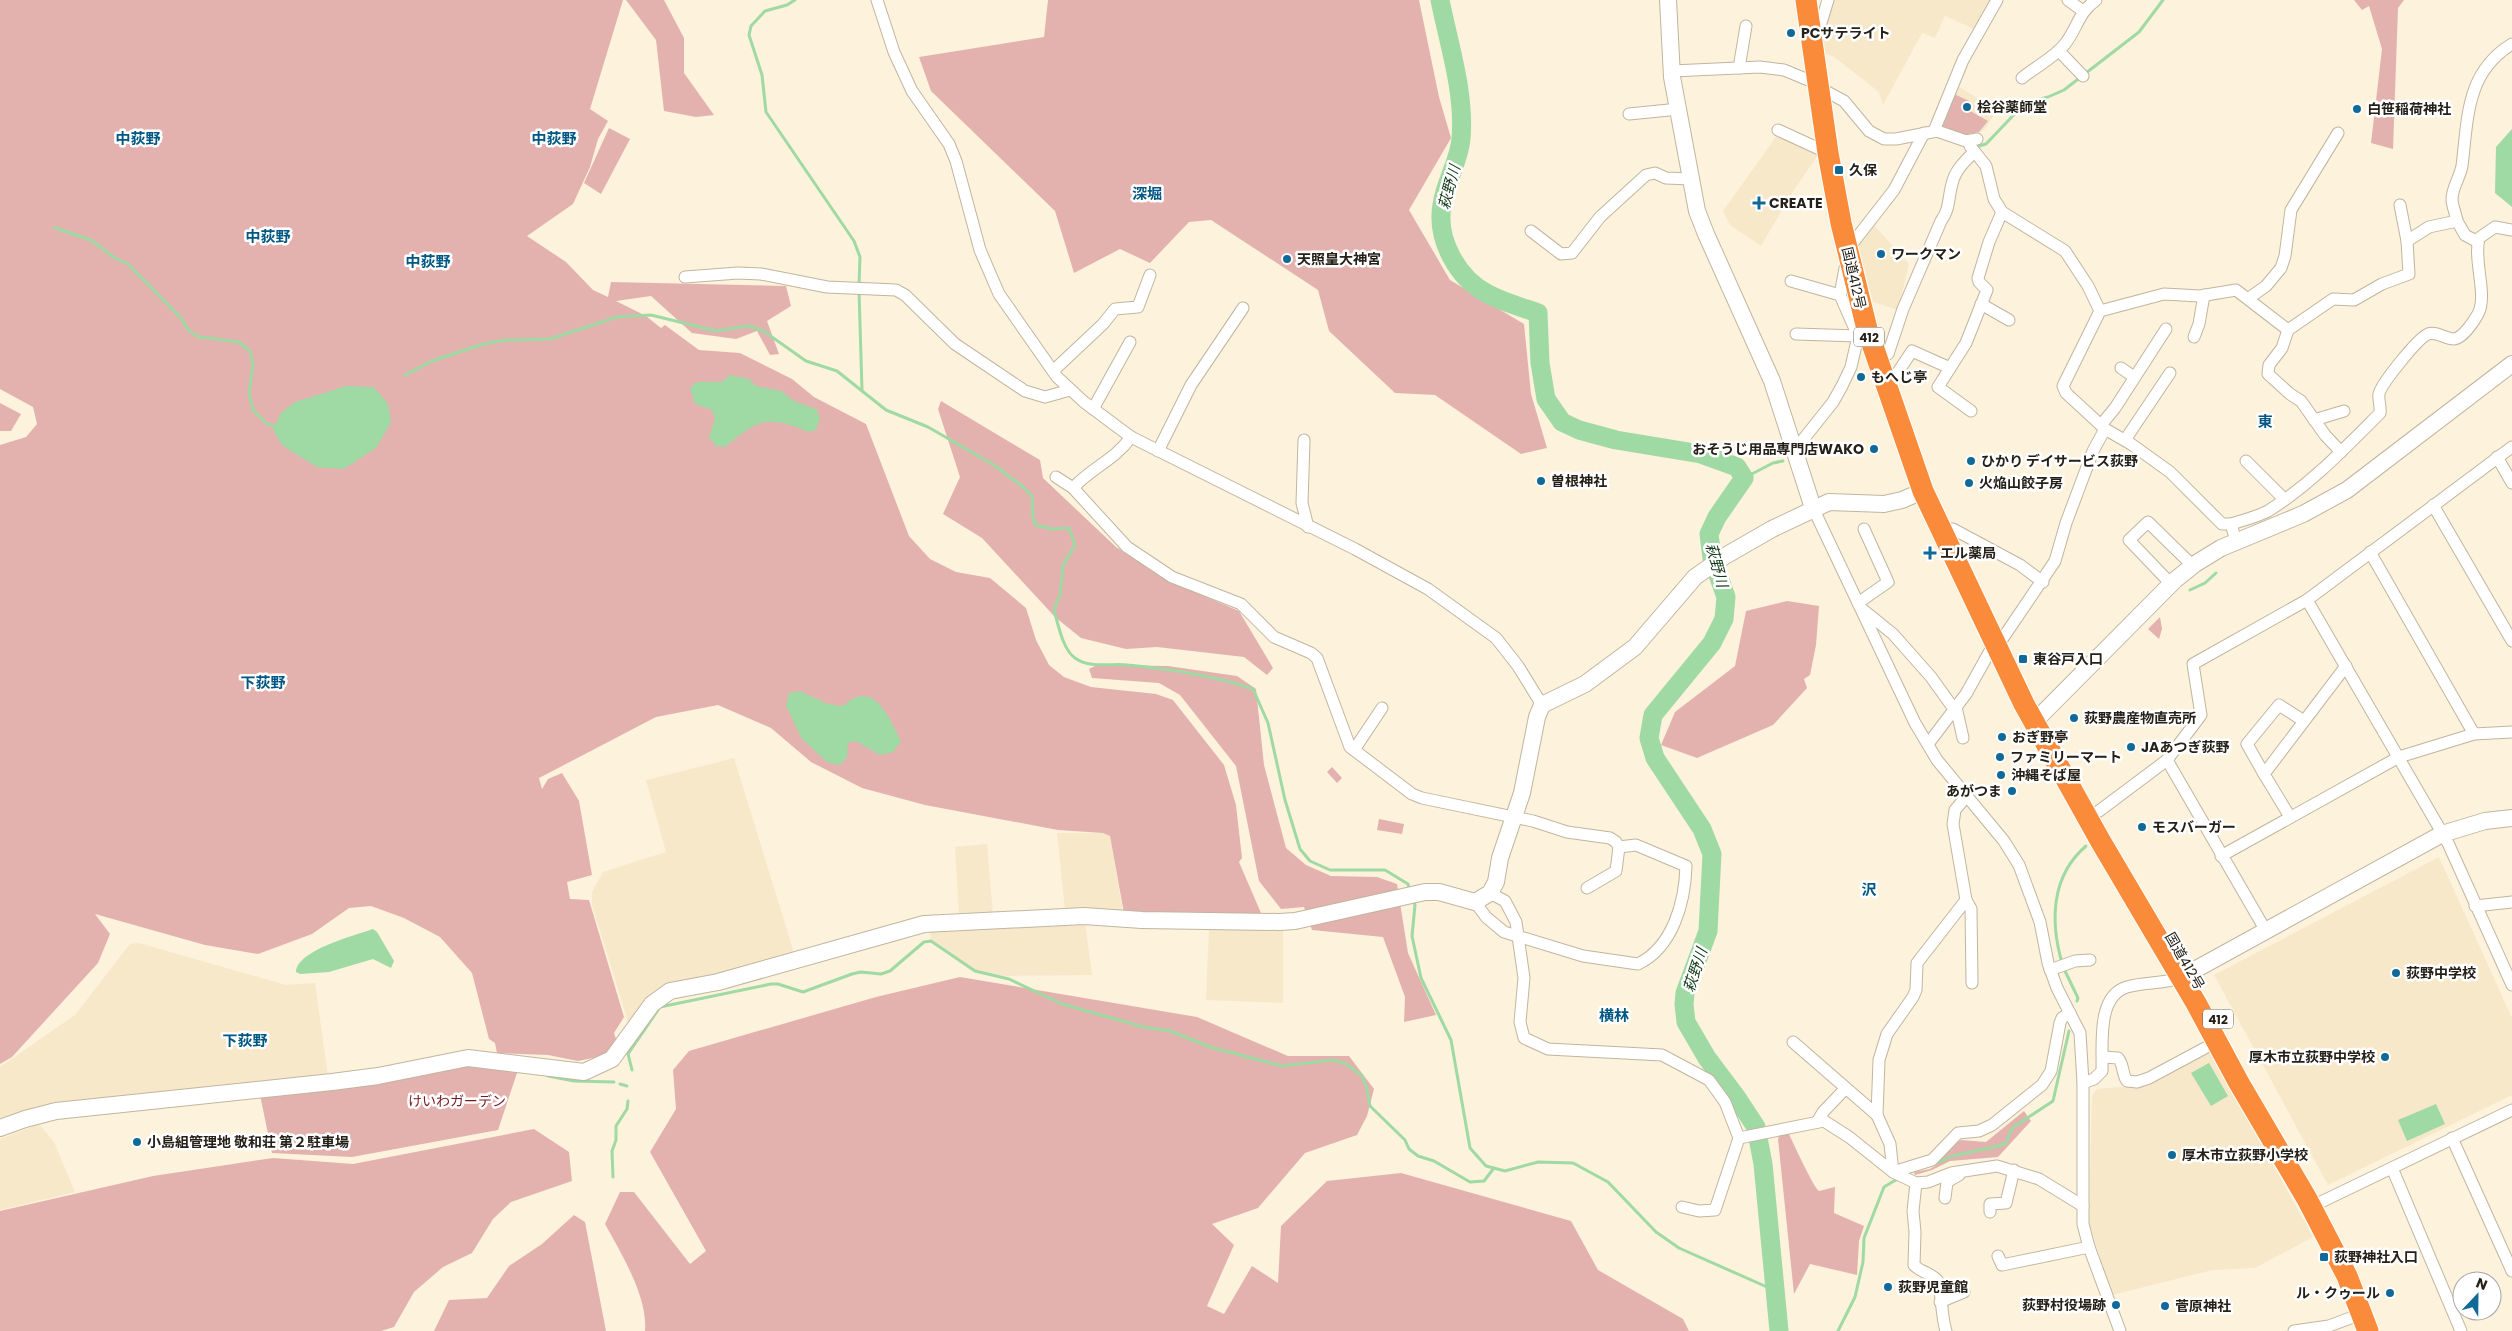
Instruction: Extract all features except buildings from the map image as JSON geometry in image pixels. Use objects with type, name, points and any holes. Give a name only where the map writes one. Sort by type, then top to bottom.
[{"type":"highway","name":"国道412号","points":[[1806,0],[1828,153],[1850,257],[1862,332],[1876,359],[1923,491],[1999,648],[2039,717],[2099,811],[2239,1083],[2307,1199],[2346,1276],[2364,1323]]},
{"type":"highway","name":"国道412号","points":[[2039,717],[2101,842],[2185,975],[2321,1202],[2383,1331]]},
{"type":"street","points":[[876,0],[894,52],[912,91],[949,144],[956,162],[980,250],[999,294],[1053,371],[1070,390],[1131,438],[1355,549],[1428,589],[1496,638],[1518,666],[1542,705]]},
{"type":"street","points":[[1668,0],[1672,71],[1697,211],[1772,381],[1813,508],[1915,723],[1966,797],[2004,841],[2020,865],[2040,922],[2050,970],[2080,1033],[2083,1082],[2084,1224],[2089,1247],[2120,1331]]},
{"type":"street","points":[[1811,33],[1821,23],[1828,0]]},
{"type":"street","points":[[1794,451],[1833,402],[1851,367],[1862,332],[1840,295],[1845,268],[1850,257],[1929,132],[1963,60],[1998,0]]},
{"type":"street","points":[[2068,0],[2082,11]]},
{"type":"street","points":[[2022,78],[2059,51],[2077,27],[2082,11],[2096,0]]},
{"type":"street","points":[[1739,68],[1746,26]]},
{"type":"street","points":[[2478,242],[2465,235],[2457,221],[2452,198],[2461,170],[2470,100],[2475,84],[2490,60],[2512,44]]},
{"type":"street","points":[[2059,51],[2083,76]]},
{"type":"street","points":[[1672,71],[1760,67],[1784,70],[1818,84],[1820,88],[1844,101],[1865,127],[1878,137],[1896,139],[1937,130],[1971,140],[1974,152],[1988,170],[1994,198],[2002,212],[2065,251],[2088,286],[2100,312]]},
{"type":"street","points":[[1629,114],[1679,109]]},
{"type":"street","points":[[1778,130],[1828,153]]},
{"type":"street","points":[[2249,298],[2266,286],[2281,268],[2285,256],[2291,210],[2338,133]]},
{"type":"street","points":[[1876,359],[1888,354],[1903,309],[1941,221],[1947,213],[1952,183],[1963,163],[1974,152]]},
{"type":"street","points":[[1531,232],[1561,254],[1572,252],[1600,218],[1646,175],[1655,173],[1666,178],[1690,179]]},
{"type":"street","points":[[2341,452],[2301,401],[2290,394],[2268,374],[2268,365],[2282,348],[2288,330],[2333,299],[2354,300],[2382,284],[2409,274],[2407,241],[2400,205]]},
{"type":"street","points":[[1971,411],[1936,390],[1966,343],[1987,290],[1979,282],[1978,278],[1989,242],[2002,212]]},
{"type":"street","points":[[2407,241],[2429,226],[2457,221]]},
{"type":"street","points":[[2288,330],[2249,298],[2236,290],[2204,295],[2164,294],[2100,312],[2063,386],[2066,393],[2103,427],[2170,472],[2222,524],[2231,524],[2266,512],[2323,470],[2380,413],[2379,394],[2381,388],[2402,360],[2426,336],[2436,334],[2454,338],[2461,336],[2477,316],[2481,300],[2478,242],[2487,230],[2495,227],[2512,230]]},
{"type":"street","points":[[685,278],[738,273],[761,274],[827,287],[896,290],[905,295],[955,344],[1025,391],[1045,397],[1070,390]]},
{"type":"street","points":[[1053,371],[1103,324],[1115,309],[1138,307],[1150,275]]},
{"type":"street","points":[[1791,281],[1840,295]]},
{"type":"street","points":[[2194,337],[2199,324],[2204,295]]},
{"type":"street","points":[[1981,304],[2009,320]]},
{"type":"street","points":[[1158,452],[1191,384],[1243,308]]},
{"type":"street","points":[[1928,744],[1999,648],[2003,638],[2056,561],[2069,514],[2103,427],[2166,329]]},
{"type":"street","points":[[1796,334],[1862,332]]},
{"type":"street","points":[[1093,409],[1130,342]]},
{"type":"street","points":[[1885,385],[1898,372],[1912,351],[1950,368]]},
{"type":"street","points":[[2039,717],[2172,584],[2193,566],[2236,541],[2304,514],[2347,490],[2512,364]]},
{"type":"street","points":[[2121,368],[2134,377]]},
{"type":"street","points":[[2125,440],[2170,373]]},
{"type":"street","points":[[2314,420],[2344,411]]},
{"type":"street","points":[[1073,488],[1079,481],[1121,452],[1131,438]]},
{"type":"street","points":[[1304,440],[1302,502],[1308,527]]},
{"type":"street","points":[[2099,811],[2167,760],[2201,716],[2194,664],[2307,600],[2512,446]]},
{"type":"street","points":[[2497,457],[2512,483]]},
{"type":"street","points":[[2246,461],[2264,473],[2284,499]]},
{"type":"street","points":[[1056,477],[1073,488],[1127,547],[1172,577],[1241,604],[1274,637],[1317,658],[1321,664],[1350,747],[1412,794],[1422,798],[1533,821],[1567,832],[1610,838],[1616,842],[1619,847],[1616,871],[1587,888]]},
{"type":"street","points":[[1475,902],[1490,892],[1496,882],[1500,858],[1515,818],[1526,777],[1537,717],[1542,705],[1585,684],[1635,647],[1695,577],[1725,556],[1813,508],[1829,502],[1840,501],[1864,509],[1902,500],[1923,491]]},
{"type":"street","points":[[2433,505],[2512,641]]},
{"type":"street","points":[[2172,584],[2129,540],[2148,522],[2193,566]]},
{"type":"street","points":[[2231,524],[2236,541]]},
{"type":"street","points":[[1860,606],[1888,582],[1864,530]]},
{"type":"street","points":[[1942,532],[1953,530],[2020,565],[2043,582]]},
{"type":"street","points":[[2370,552],[2474,734]]},
{"type":"street","points":[[2307,600],[2448,843],[2512,985]]},
{"type":"street","points":[[1860,606],[1893,634],[1931,677],[1955,708],[1963,738]]},
{"type":"street","points":[[2264,774],[2346,666]]},
{"type":"street","points":[[2290,818],[2248,744],[2279,704],[2304,721]]},
{"type":"street","points":[[1354,750],[1382,708]]},
{"type":"street","points":[[2221,856],[2399,757],[2474,734],[2512,732]]},
{"type":"street","points":[[2167,760],[2266,931]]},
{"type":"street","points":[[1966,797],[1955,810],[1952,842],[1966,900],[1971,909],[1976,936],[1972,983]]},
{"type":"street","points":[[2083,1082],[2094,1079],[2102,1071],[2105,1012],[2116,993],[2126,987],[2169,982],[2185,975],[2442,834],[2485,821],[2512,818]]},
{"type":"street","points":[[0,1128],[56,1111],[341,1081],[468,1058],[584,1072],[612,1059],[652,1004],[670,991],[718,982],[924,924],[1084,916],[1142,920],[1280,922],[1295,921],[1412,895],[1439,892],[1475,902],[1486,918],[1504,932],[1583,956],[1632,964],[1642,962],[1669,937],[1685,892],[1686,866],[1636,845],[1619,847]]},
{"type":"street","points":[[1490,892],[1505,901],[1514,915],[1524,978],[1520,1022],[1524,1038],[1548,1049],[1662,1054],[1709,1080],[1726,1102],[1743,1137],[1715,1210],[1699,1211],[1682,1207]]},
{"type":"street","points":[[1897,1174],[1890,1144],[1877,1115],[1879,1060],[1887,1034],[1916,990],[1917,963],[1966,900]]},
{"type":"street","points":[[2475,906],[2512,902]]},
{"type":"street","points":[[2050,970],[2075,961],[2090,960]]},
{"type":"street","points":[[1897,1174],[1932,1160],[1958,1134],[1979,1131],[1992,1125],[2042,1085],[2051,1071],[2060,1023],[2062,1018],[2070,1013]]},
{"type":"street","points":[[2103,1057],[2118,1058],[2122,1062],[2124,1076],[2127,1081],[2137,1082],[2149,1078],[2218,1041]]},
{"type":"street","points":[[1794,1042],[1845,1089],[1877,1115]]},
{"type":"street","points":[[1817,1122],[1823,1112],[1845,1089]]},
{"type":"street","points":[[2321,1202],[2512,1110]]},
{"type":"street","points":[[1743,1137],[1824,1121],[1849,1137],[1897,1174],[1916,1182],[1928,1182],[1964,1170],[1997,1166],[2039,1179],[2083,1206]]},
{"type":"street","points":[[2452,1138],[2509,1258],[2512,1271]]},
{"type":"street","points":[[2392,1168],[2461,1331]]},
{"type":"street","points":[[1945,1198],[1947,1182],[1964,1170]]},
{"type":"street","points":[[1990,1205],[2006,1203],[2014,1170]]},
{"type":"street","points":[[1916,1182],[1913,1211],[1915,1232],[1914,1265],[1919,1271],[1935,1278],[1939,1283],[1941,1319],[1946,1331]]},
{"type":"street","points":[[2002,1265],[2089,1247]]},
{"type":"street","points":[[1940,1302],[1964,1292]]},
{"type":"street","points":[[2294,1331],[2364,1323]]},
{"type":"shaded area","points":[[1833,0],[1995,0],[1976,30],[1945,16],[1935,38],[1922,33],[1883,105],[1879,92],[1833,56],[1819,53],[1817,39],[1824,27]]},
{"type":"shaded area","points":[[1954,84],[1997,110],[1985,129],[1971,138],[1942,130]]},
{"type":"shaded area","points":[[2512,129],[2512,207],[2495,193],[2496,147]]},
{"type":"shaded area","points":[[1778,134],[1820,152],[1792,193],[1761,246],[1730,225],[1723,211]]},
{"type":"shaded area","points":[[1871,222],[1909,264],[1898,310],[1873,302],[1857,242]]},
{"type":"shaded area","points":[[730,375],[749,379],[756,386],[781,391],[794,401],[816,409],[820,418],[816,430],[809,432],[783,423],[764,423],[746,430],[725,447],[716,446],[709,437],[715,419],[712,410],[695,404],[690,388],[697,382],[722,382]]},
{"type":"shaded area","points":[[346,386],[374,387],[388,404],[391,422],[376,448],[344,469],[317,467],[283,446],[273,430],[281,413],[295,402]]},
{"type":"shaded area","points":[[800,691],[828,704],[843,706],[854,698],[863,696],[872,698],[886,712],[901,741],[893,752],[880,755],[856,741],[848,743],[847,757],[840,765],[827,762],[802,739],[786,706],[789,693]]},
{"type":"shaded area","points":[[734,758],[794,953],[705,978],[629,1025],[592,905],[592,892],[603,872],[666,852],[646,780]]},
{"type":"shaded area","points":[[1057,833],[1103,833],[1110,836],[1123,913],[1065,910]]},
{"type":"shaded area","points":[[987,844],[993,914],[959,916],[955,847]]},
{"type":"shaded area","name":"厚木市立荻野中学校","points":[[2439,857],[2512,1018],[2512,1095],[2328,1185],[2214,975]]},
{"type":"shaded area","points":[[1085,922],[1092,975],[1005,976],[976,970],[931,939],[930,929]]},
{"type":"shaded area","points":[[1234,928],[1283,931],[1283,1003],[1206,1000],[1209,929]]},
{"type":"shaded area","points":[[373,929],[377,932],[394,961],[391,968],[373,959],[329,972],[300,974],[296,972],[299,964],[316,950],[341,939]]},
{"type":"shaded area","points":[[139,943],[286,985],[315,983],[328,1076],[0,1122],[0,1067],[75,1015],[130,944]]},
{"type":"shaded area","points":[[2210,1051],[2313,1237],[2255,1268],[2213,1270],[2112,1295],[2089,1223],[2092,1096],[2097,1089],[2145,1085]]},
{"type":"shaded area","points":[[2209,1063],[2228,1096],[2211,1106],[2191,1073]]},
{"type":"shaded area","points":[[2436,1104],[2445,1124],[2407,1141],[2398,1120]]},
{"type":"shaded area","points":[[39,1124],[54,1142],[75,1192],[0,1210],[0,1139]]},
{"type":"green space","points":[[0,0],[623,0],[590,109],[608,121],[598,139],[590,167],[573,204],[527,236],[566,262],[593,290],[608,297],[611,282],[786,286],[791,306],[767,321],[779,354],[770,355],[757,331],[736,339],[692,333],[651,296],[616,301],[646,316],[661,328],[665,325],[699,350],[740,353],[792,379],[814,397],[866,424],[909,536],[930,559],[956,572],[990,578],[1026,608],[1036,640],[1049,665],[1064,677],[1091,687],[1156,694],[1173,700],[1224,765],[1236,805],[1242,858],[1239,862],[1261,913],[1124,913],[1110,836],[1103,833],[1058,830],[925,805],[862,788],[811,762],[771,728],[718,705],[656,717],[539,778],[542,789],[548,779],[562,773],[579,801],[592,875],[567,882],[570,899],[589,900],[624,1017],[614,1033],[617,1042],[602,1056],[578,1061],[548,1055],[497,1053],[495,1043],[489,1039],[472,973],[440,937],[404,918],[371,906],[349,908],[312,934],[258,954],[205,945],[95,914],[110,934],[98,963],[12,1057],[0,1064],[0,445],[26,437],[37,424],[33,407],[0,389]]},
{"type":"green space","points":[[626,0],[664,0],[684,38],[684,73],[714,115],[696,117],[664,111],[656,40]]},
{"type":"green space","points":[[1048,0],[1419,0],[1439,97],[1451,138],[1409,210],[1450,280],[1524,324],[1531,394],[1547,448],[1521,454],[1435,395],[1395,393],[1329,331],[1318,290],[1211,220],[1189,222],[1150,263],[1120,249],[1074,273],[1055,211],[931,91],[919,57],[1044,37]]},
{"type":"green space","points":[[2354,0],[2404,0],[2398,8],[2393,149],[2371,143],[2382,49],[2369,6],[2362,10]]},
{"type":"green space","points":[[1952,93],[1969,101],[1965,108],[1988,121],[1979,132],[1962,135],[1942,127]]},
{"type":"green space","points":[[609,128],[630,139],[601,194],[584,183]]},
{"type":"green space","points":[[941,401],[1040,460],[1043,478],[1116,547],[1180,586],[1239,611],[1273,668],[1267,675],[1244,657],[1157,647],[1126,649],[1081,638],[1055,617],[982,538],[943,514],[960,477],[938,409]]},
{"type":"green space","points":[[0,403],[21,414],[11,431],[0,431]]},
{"type":"green space","points":[[1787,601],[1819,606],[1816,645],[1810,675],[1804,679],[1807,688],[1773,725],[1697,758],[1661,745],[1675,712],[1735,666],[1746,611]]},
{"type":"green space","points":[[2160,617],[2162,629],[2159,639],[2148,629]]},
{"type":"green space","points":[[1097,665],[1168,666],[1237,676],[1256,689],[1264,765],[1286,848],[1306,865],[1331,876],[1377,877],[1397,884],[1408,953],[1436,1015],[1404,1022],[1405,997],[1383,937],[1312,930],[1304,907],[1281,909],[1259,881],[1236,766],[1180,695],[1159,683],[1092,678],[1089,669]]},
{"type":"green space","points":[[1332,767],[1342,778],[1337,783],[1327,772]]},
{"type":"green space","points":[[1379,819],[1404,824],[1402,834],[1377,830]]},
{"type":"green space","points":[[960,977],[1197,1017],[1288,1056],[1349,1056],[1374,1089],[1367,1116],[1357,1135],[1305,1153],[1258,1208],[1212,1224],[1234,1245],[1207,1306],[1224,1314],[1252,1266],[1278,1283],[1281,1226],[1327,1181],[1401,1173],[1571,1221],[1598,1270],[1683,1319],[1689,1331],[645,1331],[645,1318],[638,1290],[605,1224],[620,1192],[634,1192],[690,1264],[706,1251],[650,1152],[676,1109],[673,1070],[689,1051],[876,997]]},
{"type":"green space","name":"けいわガーデン","points":[[461,1063],[518,1070],[498,1130],[352,1157],[272,1153],[260,1095]]},
{"type":"green space","points":[[2024,1111],[2031,1121],[1998,1157],[1950,1161],[1932,1170],[1915,1175],[1914,1172],[1930,1169],[1938,1164],[1952,1145],[1961,1140],[1986,1142]]},
{"type":"green space","points":[[534,1129],[569,1152],[572,1181],[511,1202],[493,1219],[472,1253],[443,1267],[414,1292],[394,1327],[381,1331],[0,1331],[0,1211],[153,1176],[273,1158],[353,1164]]},
{"type":"green space","points":[[1787,1130],[1816,1188],[1819,1191],[1835,1187],[1834,1213],[1864,1226],[1859,1241],[1857,1275],[1810,1264],[1794,1294],[1778,1139],[1781,1132]]},
{"type":"green space","points":[[574,1215],[585,1222],[606,1331],[434,1331],[449,1300],[487,1298],[509,1266],[542,1244]]},
{"type":"waterway","points":[[795,0],[787,5],[765,11],[751,26],[749,35],[762,75],[766,112],[854,241],[860,257],[859,285]]},
{"type":"waterway","name":"萩野川","points":[[1440,0],[1461,104],[1460,147],[1446,188],[1441,218],[1446,244],[1458,268],[1477,287],[1488,294],[1538,313],[1540,363],[1546,399],[1562,422],[1579,430],[1616,440],[1701,454],[1737,467],[1744,478],[1717,517],[1709,534],[1712,558],[1726,597],[1724,619],[1712,643],[1653,715],[1649,738],[1655,758],[1702,829],[1712,854],[1708,931],[1685,993],[1686,1022],[1707,1058],[1756,1127],[1763,1164],[1779,1331]]},
{"type":"waterway","points":[[1979,146],[1986,144],[2025,103],[2048,97],[2064,90],[2139,32],[2163,0]]},
{"type":"waterway","points":[[55,228],[91,240],[115,258],[128,264],[181,318],[188,330],[199,337],[239,342],[250,351],[253,364],[249,393],[253,410],[267,424],[279,427]]},
{"type":"waterway","points":[[859,291],[862,390]]},
{"type":"waterway","points":[[405,375],[432,361],[480,345],[505,340],[550,339],[617,317],[651,315],[716,331],[747,326],[762,330],[806,361],[837,371],[886,410],[928,427],[994,465],[1022,486],[1032,496],[1033,519],[1036,525],[1052,529],[1069,528],[1075,545],[1063,565],[1060,595],[1054,610],[1067,649],[1071,654],[1075,658],[1087,663],[1128,665],[1207,676],[1253,689],[1268,723],[1285,800],[1300,849],[1310,861],[1330,870],[1385,870],[1408,884],[1410,891]]},
{"type":"waterway","points":[[1744,478],[1773,463],[1783,461]]},
{"type":"waterway","points":[[2190,590],[2205,583],[2216,573]]},
{"type":"waterway","points":[[2062,963],[2056,931],[2056,900],[2066,871],[2074,858],[2086,846]]},
{"type":"waterway","points":[[1413,899],[1415,905],[1412,936],[1421,978],[1451,1040],[1470,1148],[1486,1166],[1505,1171],[1538,1162],[1573,1163],[1608,1182],[1656,1232],[1679,1248],[1767,1287],[1774,1287]]},
{"type":"waterway","points":[[632,1070],[628,1054],[660,1007],[771,984],[778,984],[803,992],[852,974],[861,972],[881,974],[890,971],[924,942],[931,941],[975,971],[1009,979],[1062,1004],[1144,1027],[1170,1031],[1210,1047],[1282,1066],[1333,1060],[1346,1064],[1362,1076],[1370,1106],[1405,1140],[1409,1149],[1418,1156],[1434,1161],[1470,1182],[1484,1181],[1494,1168]]},
{"type":"waterway","points":[[2064,969],[2078,998],[2077,1001]]},
{"type":"waterway","points":[[1935,1164],[1952,1156],[2006,1143],[2012,1128],[2053,1101],[2069,1031]]},
{"type":"waterway","points":[[548,1076],[574,1081],[614,1082]]},
{"type":"waterway","points":[[620,1084],[627,1086]]},
{"type":"waterway","points":[[613,1177],[612,1151],[616,1140],[616,1126],[627,1109],[628,1101]]},
{"type":"waterway","points":[[1838,1331],[1855,1297],[1863,1262],[1864,1238],[1884,1187],[1899,1178]]},
{"type":"place","name":"PCサテライト","points":[[1791,33]]},
{"type":"place","name":"桧谷薬師堂","points":[[1967,107]]},
{"type":"place","name":"白笹稲荷神社","points":[[2357,109]]},
{"type":"place","name":"久保","points":[[1839,170]]},
{"type":"place","name":"CREATE","points":[[1759,203]]},
{"type":"place","name":"ワークマン","points":[[1881,254]]},
{"type":"place","name":"天照皇大神宮","points":[[1287,259]]},
{"type":"place","name":"もへじ亭","points":[[1861,377]]},
{"type":"place","name":"おそうじ用品専門店WAKO","points":[[1874,449]]},
{"type":"place","name":"ひかり デイサービス荻野","points":[[1971,461]]},
{"type":"place","name":"曽根神社","points":[[1541,481]]},
{"type":"place","name":"火焔山餃子房","points":[[1969,483]]},
{"type":"place","name":"エル薬局","points":[[1930,553]]},
{"type":"place","name":"東谷戸入口","points":[[2023,659]]},
{"type":"place","name":"荻野農産物直売所","points":[[2074,718]]},
{"type":"place","name":"おぎ野亭","points":[[2002,737]]},
{"type":"place","name":"JAあつぎ荻野","points":[[2131,747]]},
{"type":"place","name":"ファミリーマート","points":[[2000,757]]},
{"type":"place","name":"沖縄そば屋","points":[[2001,775]]},
{"type":"place","name":"あがつま","points":[[2012,791]]},
{"type":"place","name":"モスバーガー","points":[[2142,827]]},
{"type":"place","name":"荻野中学校","points":[[2396,973]]},
{"type":"place","name":"厚木市立荻野中学校","points":[[2385,1057]]},
{"type":"place","name":"小島組管理地 敬和荘 第２駐車場","points":[[137,1142]]},
{"type":"place","name":"厚木市立荻野小学校","points":[[2172,1155]]},
{"type":"place","name":"荻野神社入口","points":[[2324,1257]]},
{"type":"place","name":"荻野児童館","points":[[1888,1287]]},
{"type":"place","name":"ル・クゥール","points":[[2390,1293]]},
{"type":"place","name":"荻野村役場跡","points":[[2116,1305]]},
{"type":"place","name":"菅原神社","points":[[2165,1306]]},
{"type":"district","name":"中荻野","points":[[138,138]]},
{"type":"district","name":"中荻野","points":[[554,138]]},
{"type":"district","name":"深堀","points":[[1147,193]]},
{"type":"district","name":"中荻野","points":[[268,236]]},
{"type":"district","name":"中荻野","points":[[428,261]]},
{"type":"district","name":"東","points":[[2265,421]]},
{"type":"district","name":"下荻野","points":[[263,682]]},
{"type":"district","name":"沢","points":[[1869,889]]},
{"type":"district","name":"横林","points":[[1614,1015]]},
{"type":"district","name":"下荻野","points":[[245,1040]]}]
